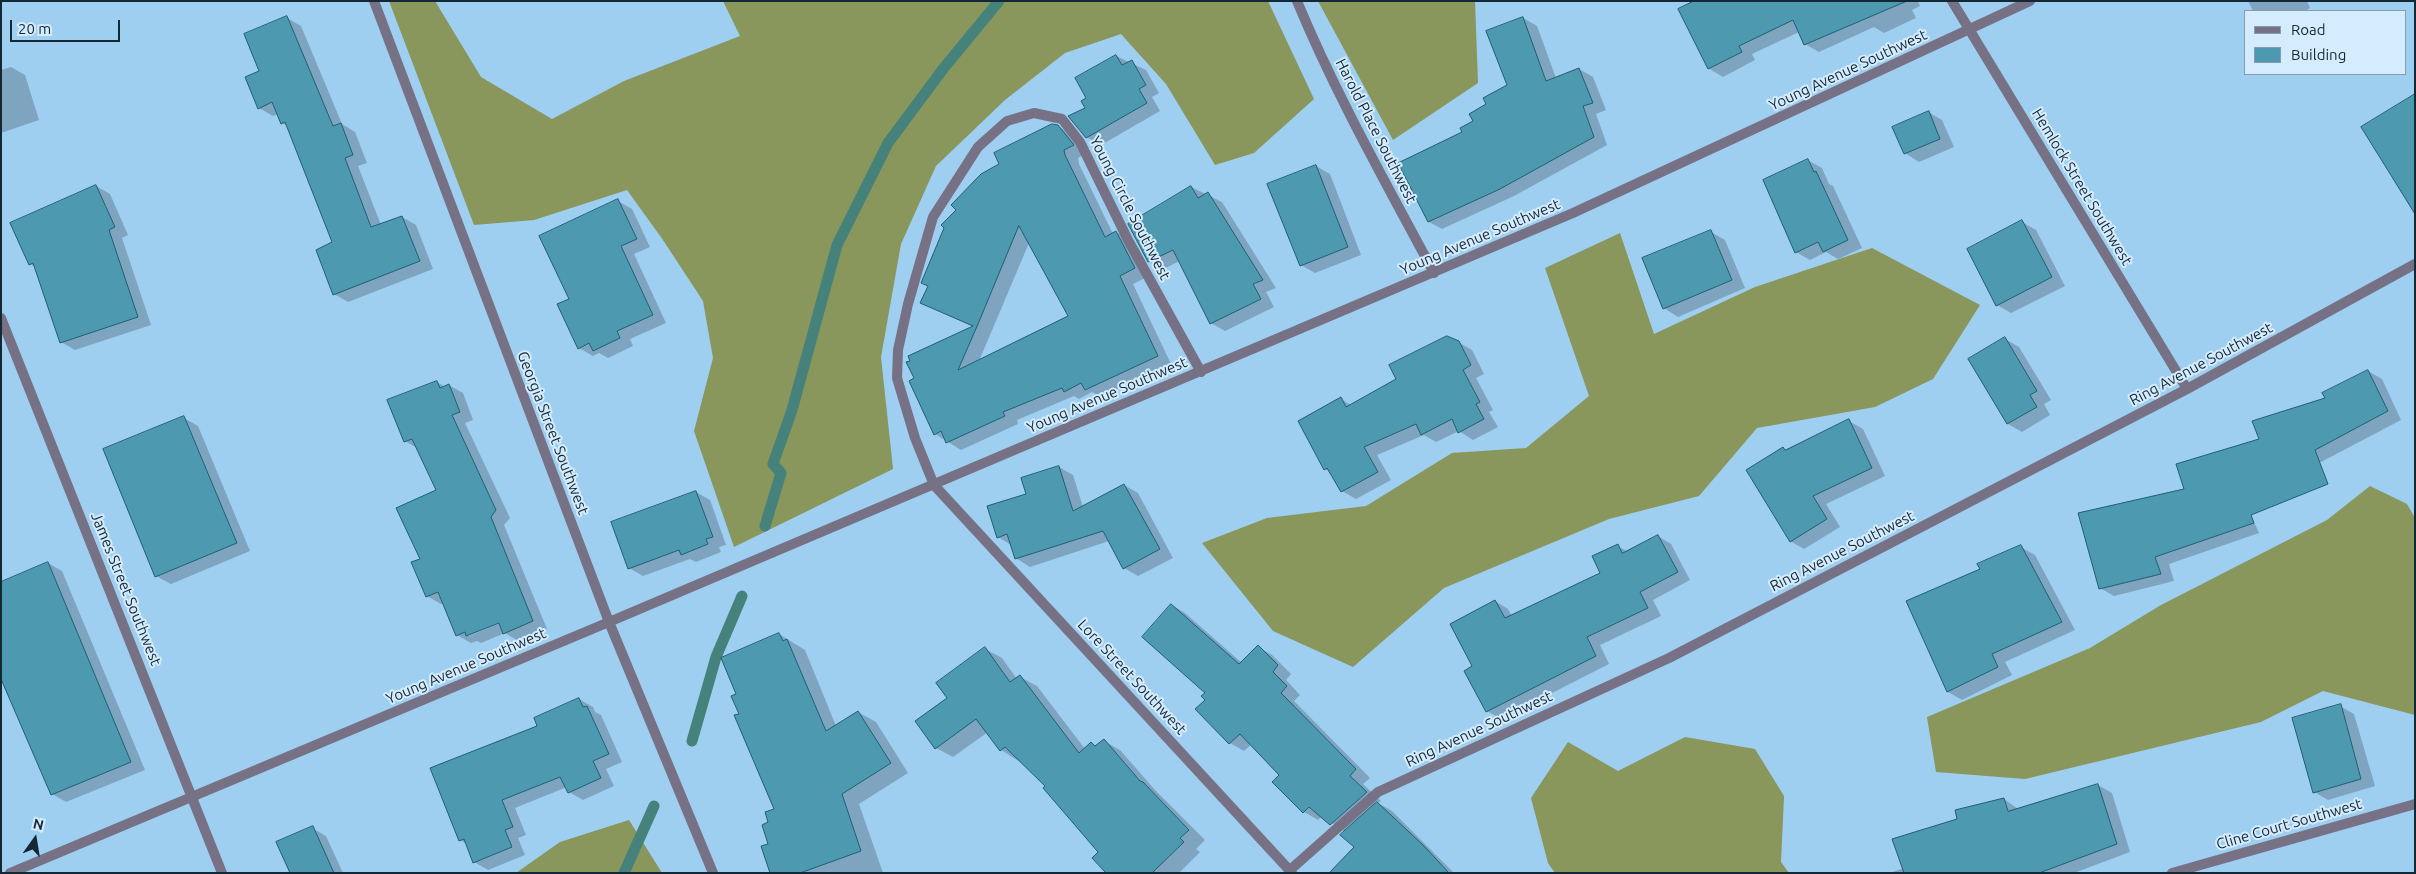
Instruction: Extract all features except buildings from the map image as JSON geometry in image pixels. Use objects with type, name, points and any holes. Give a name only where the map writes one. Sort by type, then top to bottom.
[{"type":"street","name":"Georgia Street Southwest","points":[[374,1],[609,622],[713,873]]},
{"type":"street","name":"Harold Place Southwest","points":[[1297,1],[1315,45],[1353,124],[1434,273]]},
{"type":"street","name":"Hemlock Street Southwest","points":[[1952,1],[2187,389]]},
{"type":"street","name":"Young Avenue Southwest","points":[[10,873],[934,485],[1573,213],[2030,1]]},
{"type":"street","name":"Young Circle Southwest","points":[[934,485],[915,438],[897,378],[898,350],[908,304],[933,217],[978,147],[1007,122],[1034,113],[1062,118],[1080,142],[1128,240],[1201,372]]},
{"type":"street","name":"Ring Avenue Southwest","points":[[1291,871],[1378,792],[1669,658],[2187,389],[2415,264]]},
{"type":"street","name":"James Street Southwest","points":[[1,318],[193,796],[222,873]]},
{"type":"street","name":"Lore Street Southwest","points":[[934,485],[1291,871]]},
{"type":"street","name":"Cline Court Southwest","points":[[2172,873],[2415,804]]},
{"type":"green space","points":[[389,1],[435,1],[481,77],[552,119],[624,81],[740,36],[723,1],[1268,1],[1314,99],[1254,153],[1215,165],[1166,84],[1121,34],[1065,53],[1005,100],[936,166],[901,244],[881,357],[893,469],[734,547],[694,431],[713,358],[703,301],[627,190],[534,220],[474,225]]},
{"type":"green space","points":[[1318,1],[1475,1],[1478,83],[1393,140]]},
{"type":"green space","points":[[1620,233],[1654,334],[1755,287],[1872,248],[1980,305],[1933,379],[1875,407],[1757,428],[1699,496],[1609,519],[1444,588],[1353,667],[1273,631],[1202,543],[1267,518],[1366,506],[1452,453],[1526,448],[1589,396],[1545,268]]},
{"type":"green space","points":[[2370,486],[2407,504],[2415,518],[2415,715],[2323,691],[2261,722],[2025,779],[1936,772],[1927,717],[2090,648],[2161,605],[2327,520]]},
{"type":"green space","points":[[1685,737],[1755,749],[1784,796],[1781,862],[1789,873],[1555,873],[1548,863],[1531,798],[1568,742],[1618,771]]},
{"type":"green space","points":[[629,820],[662,873],[516,873],[560,842]]},
{"type":"waterway","points":[[765,526],[781,473],[773,464],[792,410],[837,245],[888,143],[943,69],[999,1]]},
{"type":"waterway","points":[[692,741],[716,657],[742,596]]},
{"type":"waterway","points":[[624,873],[654,806]]}]
